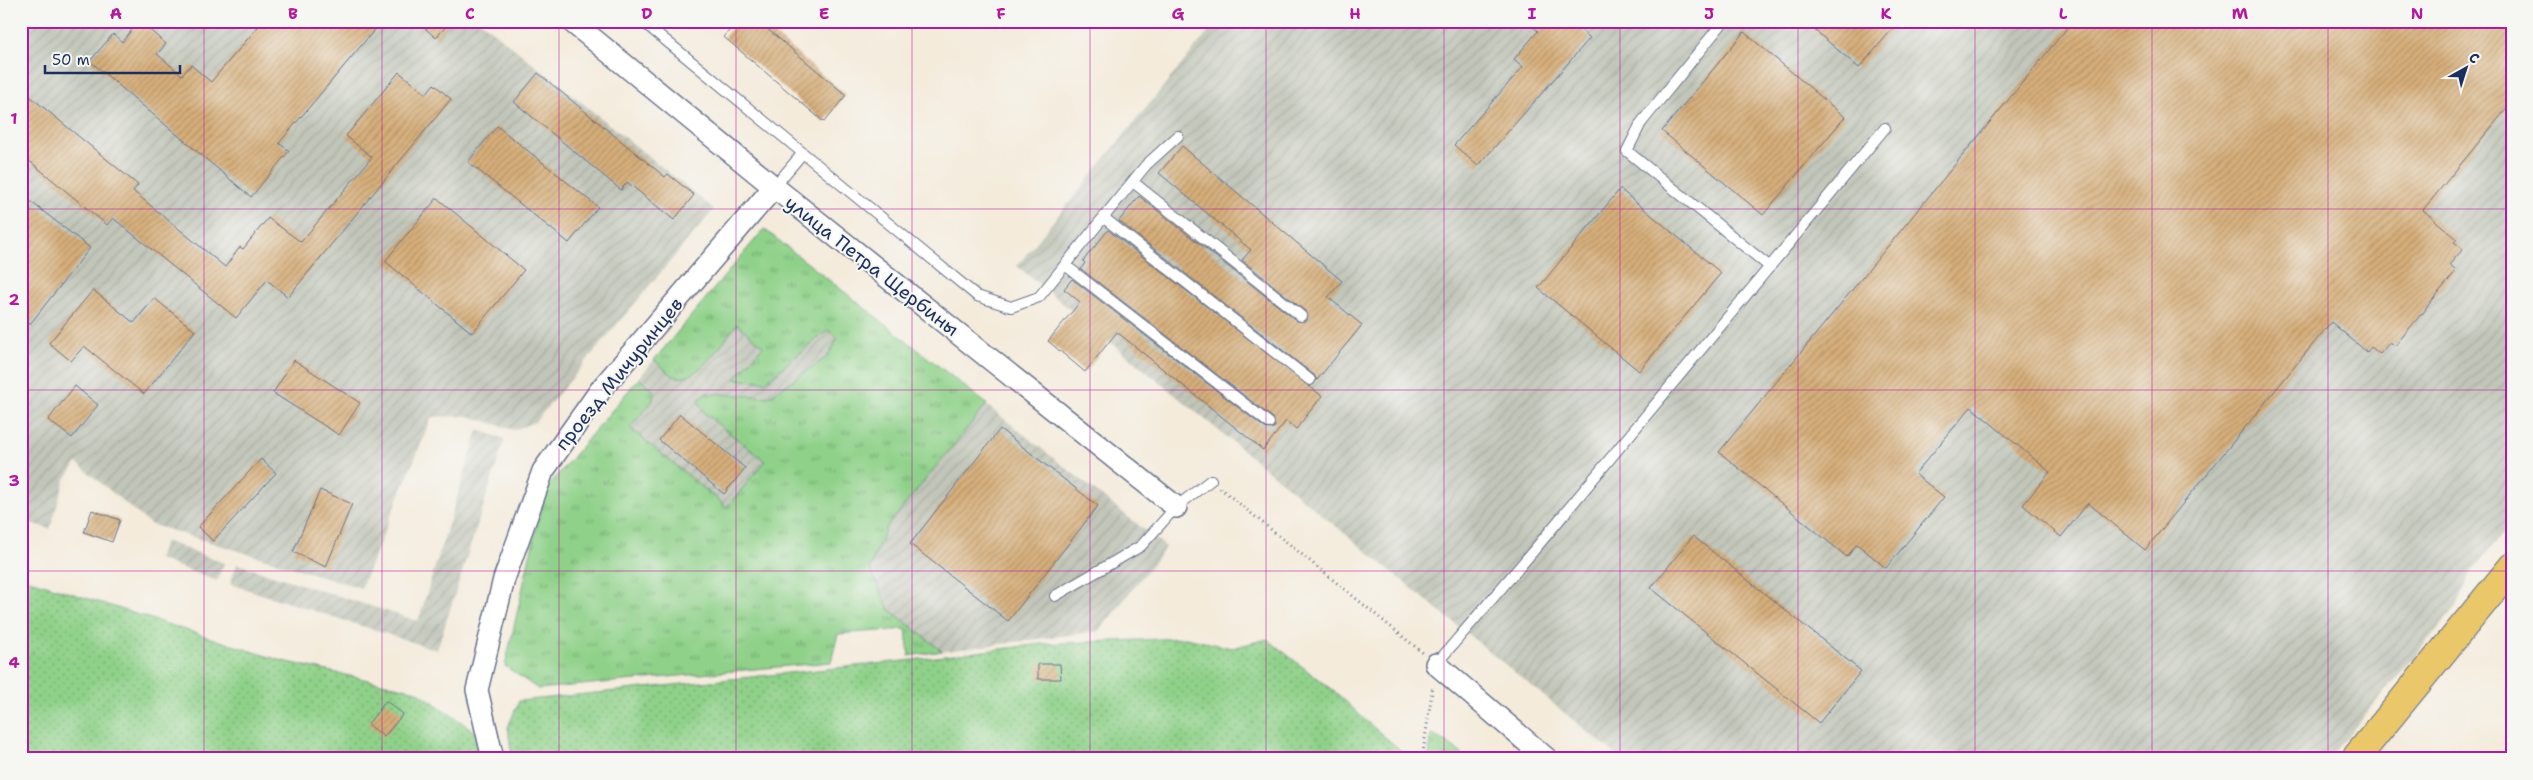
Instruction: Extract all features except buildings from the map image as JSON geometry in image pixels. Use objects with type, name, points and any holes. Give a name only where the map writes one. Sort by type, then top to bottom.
[{"type":"highway","points":[[2355,759],[2512,567]]},
{"type":"street","name":"улица Петра Щербины","points":[[571,21],[774,188],[1176,507]]},
{"type":"street","name":"проезд Мичуринцев","points":[[493,759],[477,690],[504,579],[543,471],[602,388],[774,188]]},
{"type":"street","points":[[1436,664],[1547,759]]},
{"type":"lane","points":[[642,21],[977,296],[1010,307],[1038,297],[1146,165],[1178,136]]},
{"type":"lane","points":[[1724,21],[1642,123],[1627,151],[1770,267]]},
{"type":"lane","points":[[1436,664],[1885,128]]},
{"type":"lane","points":[[774,188],[802,154]]},
{"type":"lane","points":[[1133,182],[1301,316]]},
{"type":"lane","points":[[1104,218],[1310,380]]},
{"type":"lane","points":[[1065,265],[1269,424]]},
{"type":"lane","points":[[1055,596],[1142,546],[1176,507],[1210,480]]},
{"type":"path","points":[[1210,480],[1436,664],[1422,759]]},
{"type":"shaded area","points":[[21,21],[480,21],[714,209],[535,422],[514,430],[468,416],[432,417],[361,588],[150,524],[77,463],[65,479],[50,529],[21,520]]},
{"type":"shaded area","points":[[1217,21],[2512,21],[2512,522],[2472,571],[2456,607],[2328,759],[1621,759],[1017,266]]},
{"type":"shaded area","points":[[764,229],[1166,547],[1099,631],[909,656],[906,629],[838,634],[831,662],[538,689],[505,666],[545,490]]},
{"type":"shaded area","points":[[478,430],[505,439],[437,650],[230,584],[237,564],[418,621]]},
{"type":"shaded area","points":[[165,541],[224,563],[217,581],[158,559]]},
{"type":"green space","points":[[764,229],[987,404],[886,528],[870,568],[889,609],[942,651],[909,656],[906,629],[838,634],[831,662],[538,689],[505,666],[545,490],[639,378],[654,391],[653,400],[630,428],[727,507],[765,461],[705,414],[698,400],[707,393],[768,397],[827,357],[838,338],[828,330],[765,382],[735,379],[763,346],[737,324],[702,367],[685,377],[674,376],[654,360]]},
{"type":"green space","points":[[21,577],[279,660],[417,691],[477,733],[482,759],[21,759]]},
{"type":"green space","points":[[1186,638],[1232,648],[1267,639],[1341,697],[1411,759],[512,759],[508,727],[519,701],[904,661],[1041,644]]},
{"type":"green space","points":[[1431,734],[1454,747],[1467,759],[1429,759]]}]
